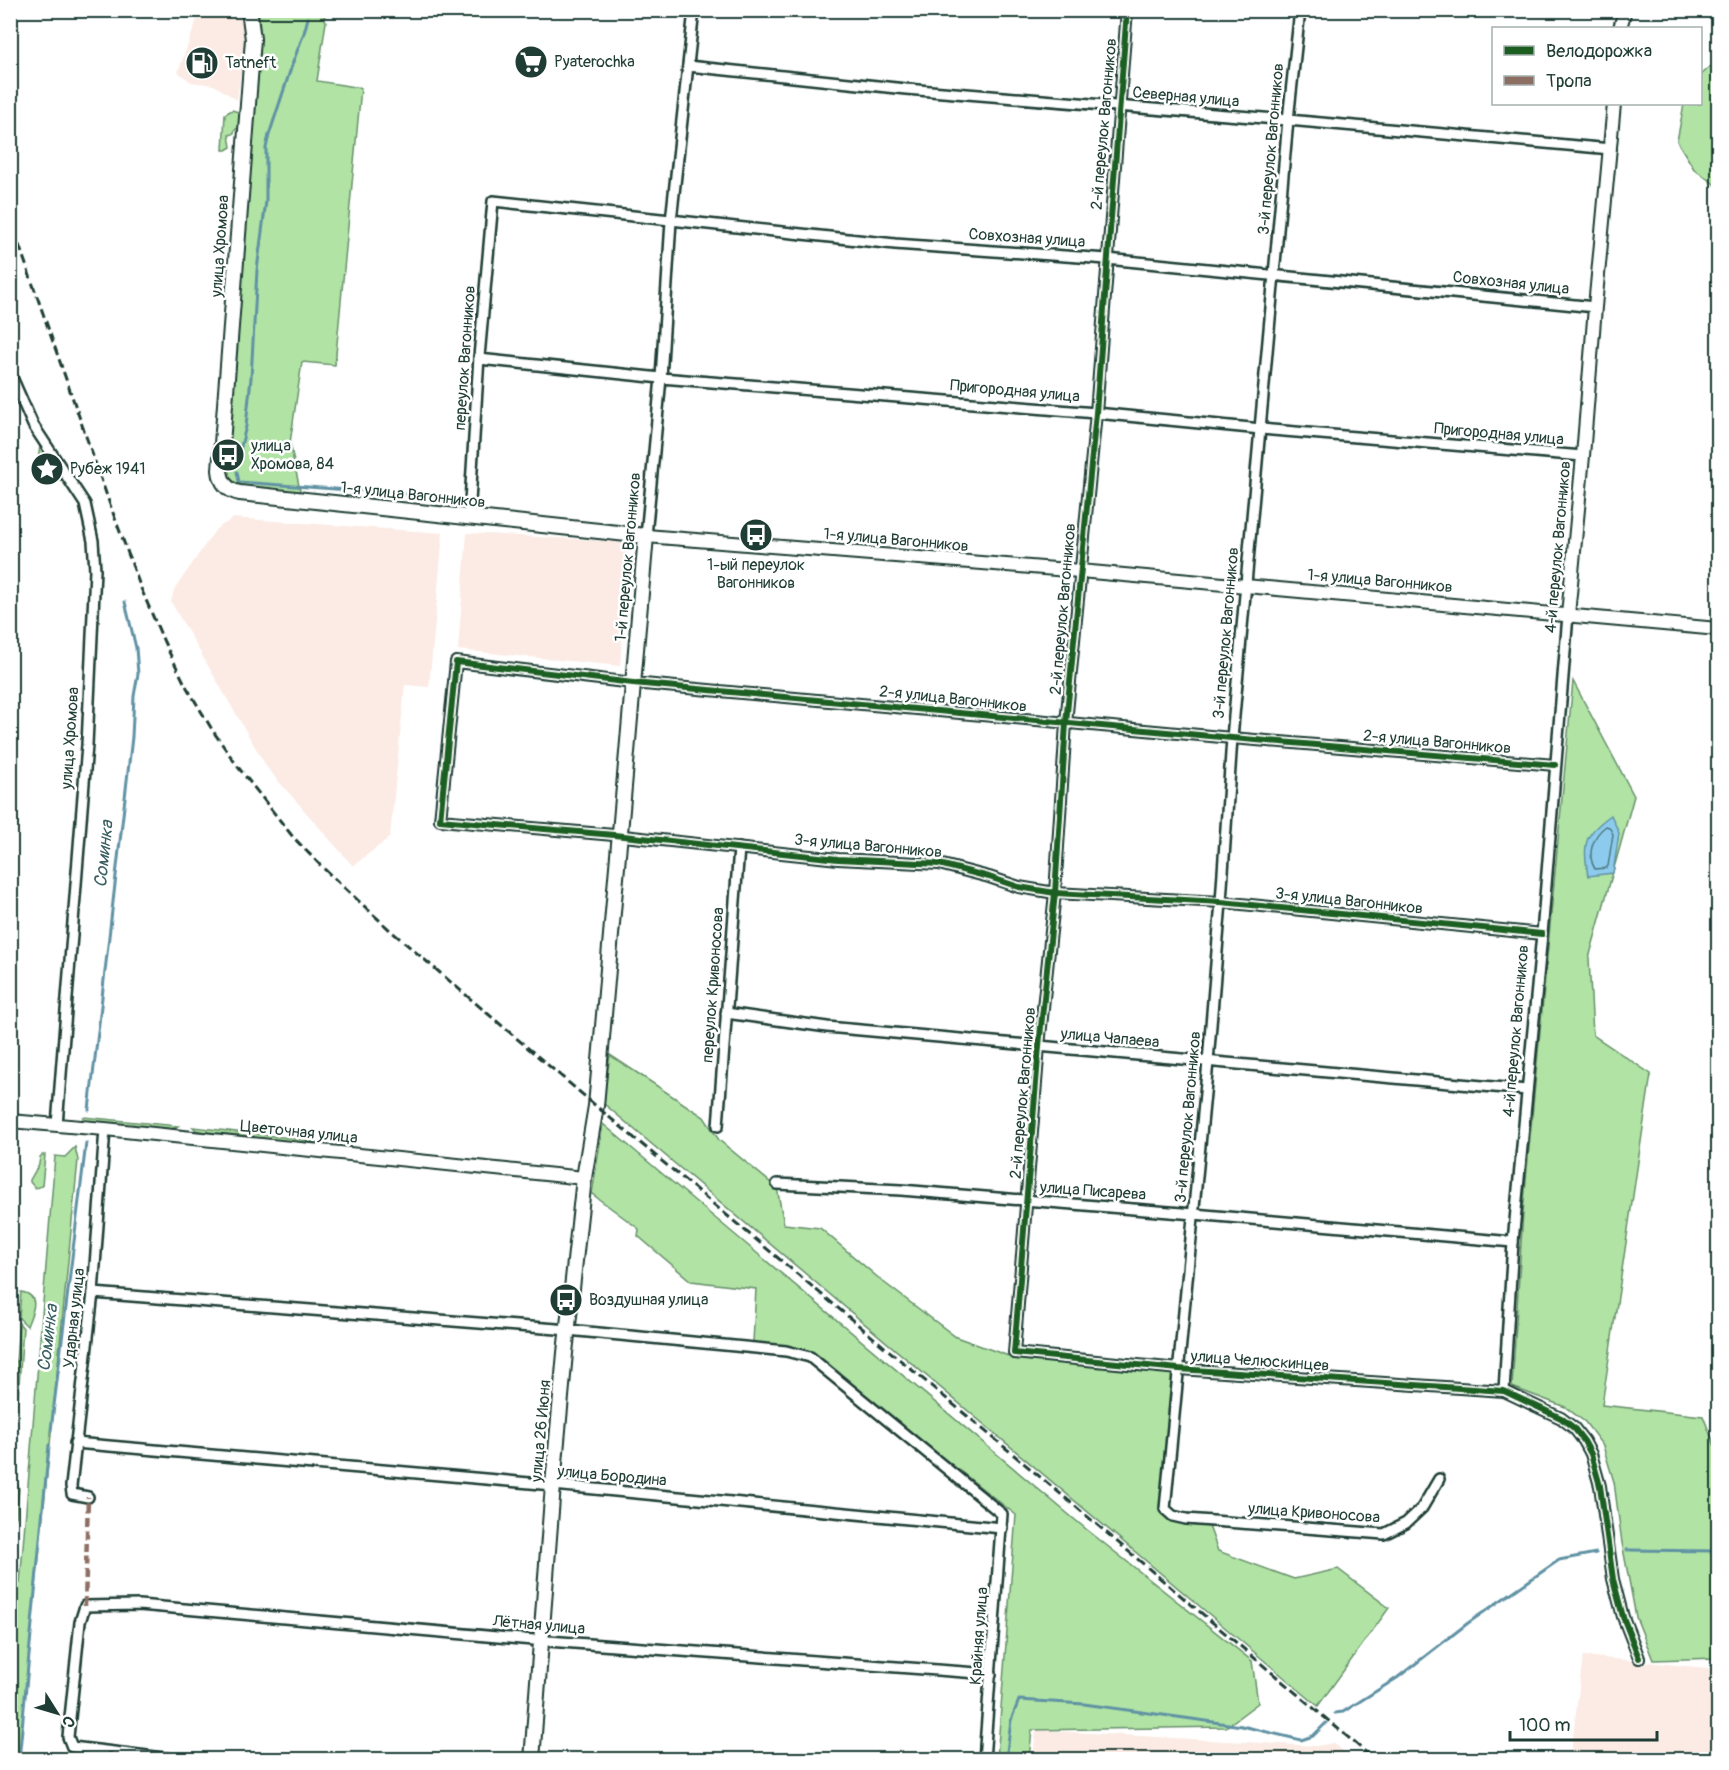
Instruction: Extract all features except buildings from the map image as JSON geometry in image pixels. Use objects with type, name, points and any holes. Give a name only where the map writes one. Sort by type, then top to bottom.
[{"type":"main road","name":"улица Хромова","points":[[225,484],[220,470],[254,39],[249,10]]},
{"type":"main road","name":"1-я улица Вагонников","points":[[225,484],[232,491],[239,493],[646,536]]},
{"type":"main road","name":"1-й переулок Вагонников","points":[[596,1106],[646,536]]},
{"type":"main road","name":"улица 26 Июня","points":[[532,1760],[553,1485],[568,1331],[584,1178],[596,1106]]},
{"type":"street","name":"1-й переулок Вагонников","points":[[646,536],[661,378],[670,221],[694,10]]},
{"type":"street","name":"2-й переулок Вагонников","points":[[1014,1353],[1039,1046],[1055,893],[1066,723],[1096,413],[1128,10]]},
{"type":"street","name":"3-й переулок Вагонников","points":[[1165,1509],[1208,1062],[1232,738],[1300,10]]},
{"type":"street","points":[[1620,27],[1625,10]]},
{"type":"street","name":"Северная улица","points":[[688,66],[906,89],[1611,149]]},
{"type":"street","name":"4-й переулок Вагонников","points":[[1504,1391],[1513,1242],[1614,105]]},
{"type":"street","name":"Совхозная улица","points":[[493,201],[895,244],[1107,259],[1595,307]]},
{"type":"street","name":"переулок Вагонников","points":[[469,518],[479,359],[493,201]]},
{"type":"street","name":"Пригородная улица","points":[[479,359],[661,378],[1583,456]]},
{"type":"street","name":"улица Хромова","points":[[10,373],[33,425],[86,504],[93,541],[95,570],[87,745],[57,1125]]},
{"type":"street","name":"1-я улица Вагонников","points":[[646,536],[1080,571],[1719,629]]},
{"type":"street","name":"2-я улица Вагонников","points":[[440,820],[456,662],[633,683],[1555,765]]},
{"type":"street","name":"3-я улица Вагонников","points":[[440,820],[838,859],[939,864],[1019,887],[1055,893],[1221,902],[1542,933]]},
{"type":"street","name":"переулок Кривоносова","points":[[718,1126],[739,848]]},
{"type":"street","name":"улица Чапаева","points":[[726,1013],[827,1027],[1527,1090]]},
{"type":"street","name":"Цветочная улица","points":[[10,1121],[584,1178]]},
{"type":"street","name":"Ударная улица","points":[[88,1497],[72,1494],[75,1443],[93,1293],[105,1129]]},
{"type":"street","name":"улица Писарева","points":[[777,1184],[901,1190],[1513,1242]]},
{"type":"street","points":[[93,1293],[568,1331]]},
{"type":"street","name":"Крайняя улица","points":[[568,1331],[786,1351],[810,1357],[1002,1514],[984,1760]]},
{"type":"street","name":"улица Челюскинцев","points":[[1014,1353],[1179,1369],[1504,1391]]},
{"type":"street","points":[[1504,1391],[1561,1418],[1574,1428],[1591,1454],[1600,1486],[1616,1589],[1623,1617],[1638,1658]]},
{"type":"street","name":"улица Бородина","points":[[75,1443],[553,1485],[1002,1528]]},
{"type":"street","name":"улица Кривоносова","points":[[1165,1509],[1173,1516],[1186,1519],[1384,1534],[1406,1523],[1422,1508],[1439,1479]]},
{"type":"street","name":"Лётная улица","points":[[182,1760],[72,1747],[68,1737],[80,1622],[85,1606],[139,1605],[540,1640],[991,1674]]},
{"type":"shaded area","points":[[200,11],[233,11],[244,20],[246,38],[237,100],[214,85],[191,82],[178,72]]},
{"type":"shaded area","points":[[234,518],[443,533],[429,687],[405,685],[390,837],[353,866],[268,769],[171,602],[174,590],[216,529]]},
{"type":"shaded area","points":[[467,533],[629,542],[620,666],[458,650]]},
{"type":"shaded area","points":[[10,1268],[19,1268],[11,1371]]},
{"type":"shaded area","points":[[1583,1656],[1718,1669],[1718,1759],[1570,1760]]},
{"type":"shaded area","points":[[1036,1730],[1316,1746],[1333,1743],[1353,1759],[1033,1759]]},
{"type":"green space","points":[[259,11],[323,11],[326,22],[317,81],[361,88],[335,365],[302,362],[290,443],[301,495],[241,489],[230,479],[227,465],[260,42]]},
{"type":"green space","points":[[1718,60],[1718,187],[1694,169],[1677,141],[1684,105],[1702,105],[1702,74]]},
{"type":"green space","points":[[232,110],[238,112],[243,119],[241,129],[236,129],[233,134],[229,135],[231,147],[223,150],[225,114]]},
{"type":"green space","points":[[40,445],[66,481],[36,479]]},
{"type":"green space","points":[[1573,681],[1634,796],[1589,958],[1593,1035],[1651,1074],[1602,1405],[1703,1416],[1718,1454],[1718,1658],[1653,1660],[1636,1617],[1622,1543],[1614,1482],[1603,1446],[1585,1422],[1565,1407],[1512,1387],[1523,1212]]},
{"type":"green space","points":[[610,1055],[704,1117],[719,1140],[777,1188],[784,1224],[820,1228],[882,1281],[956,1337],[1017,1359],[1175,1372],[1160,1512],[1170,1520],[1209,1526],[1218,1551],[1294,1579],[1338,1569],[1389,1608],[1318,1706],[603,1103]]},
{"type":"green space","points":[[83,1117],[178,1126],[172,1129],[82,1121]]},
{"type":"green space","points":[[603,1124],[1086,1529],[1252,1661],[1258,1703],[1226,1727],[1032,1730],[1029,1759],[997,1759],[1016,1515],[808,1352],[753,1342],[756,1289],[691,1281],[638,1236],[639,1229],[592,1194]]},
{"type":"green space","points":[[193,1127],[299,1139],[328,1145],[203,1132]]},
{"type":"green space","points":[[75,1147],[78,1160],[19,1759],[11,1759],[11,1583],[20,1583],[55,1156],[65,1157]]},
{"type":"green space","points":[[42,1155],[45,1155],[42,1186],[35,1188],[30,1180]]},
{"type":"green space","points":[[21,1292],[32,1297],[34,1305],[27,1326],[19,1318]]},
{"type":"green space","points":[[19,1323],[23,1328],[18,1399],[13,1398]]},
{"type":"green space","points":[[13,1402],[17,1402],[11,1474],[10,1426]]},
{"type":"green space","points":[[15,1474],[19,1489],[16,1517],[11,1522],[11,1478]]},
{"type":"water","points":[[1611,815],[1619,833],[1613,873],[1588,876],[1587,841],[1595,828]]},
{"type":"waterway","points":[[237,463],[246,426],[251,378],[257,270],[266,201],[266,148],[308,18]]},
{"type":"waterway","points":[[237,472],[239,482],[416,495]]},
{"type":"waterway","name":"Соминка","points":[[89,1110],[138,674],[136,648],[125,602]]},
{"type":"waterway","name":"Соминка","points":[[51,1430],[86,1143]]},
{"type":"waterway","name":"Соминка","points":[[19,1760],[49,1445]]},
{"type":"waterway","points":[[1627,1550],[1718,1551]]},
{"type":"waterway","points":[[1335,1713],[1343,1712],[1397,1678],[1468,1623],[1559,1560],[1596,1553]]},
{"type":"waterway","points":[[1006,1760],[1011,1720],[1019,1700],[1084,1704],[1242,1726],[1301,1740],[1313,1736],[1326,1723]]},
{"type":"waterway","points":[[42,1760],[44,1757],[70,1760]]},
{"type":"railway","points":[[10,219],[109,502],[140,586],[164,642],[186,686],[213,731],[293,837],[391,931],[596,1106],[1375,1760]]},
{"type":"marked path","points":[[85,1606],[88,1497]]},
{"type":"marked path","points":[[110,1752],[110,1760]]},
{"type":"cycle path","points":[[1127,10],[1096,413],[1066,723],[1055,893],[1039,1046],[1014,1353],[1179,1369],[1504,1391],[1561,1418],[1574,1428],[1591,1454],[1600,1486],[1613,1579],[1623,1617],[1639,1658]]},
{"type":"cycle path","points":[[1542,934],[1221,902],[1055,893],[1019,887],[939,864],[838,859],[614,835],[440,820],[456,662],[633,683],[1555,765]]},
{"type":"place","name":"Pyaterochka","points":[[531,62]]},
{"type":"place","name":"Tatneft","points":[[202,63]]},
{"type":"place","name":"улица Хромова, 84","points":[[228,455]]},
{"type":"place","name":"Рубеж 1941","points":[[47,469]]},
{"type":"place","name":"1-ый переулок Вагонников","points":[[756,535]]},
{"type":"place","name":"Воздушная улица","points":[[566,1300]]}]
